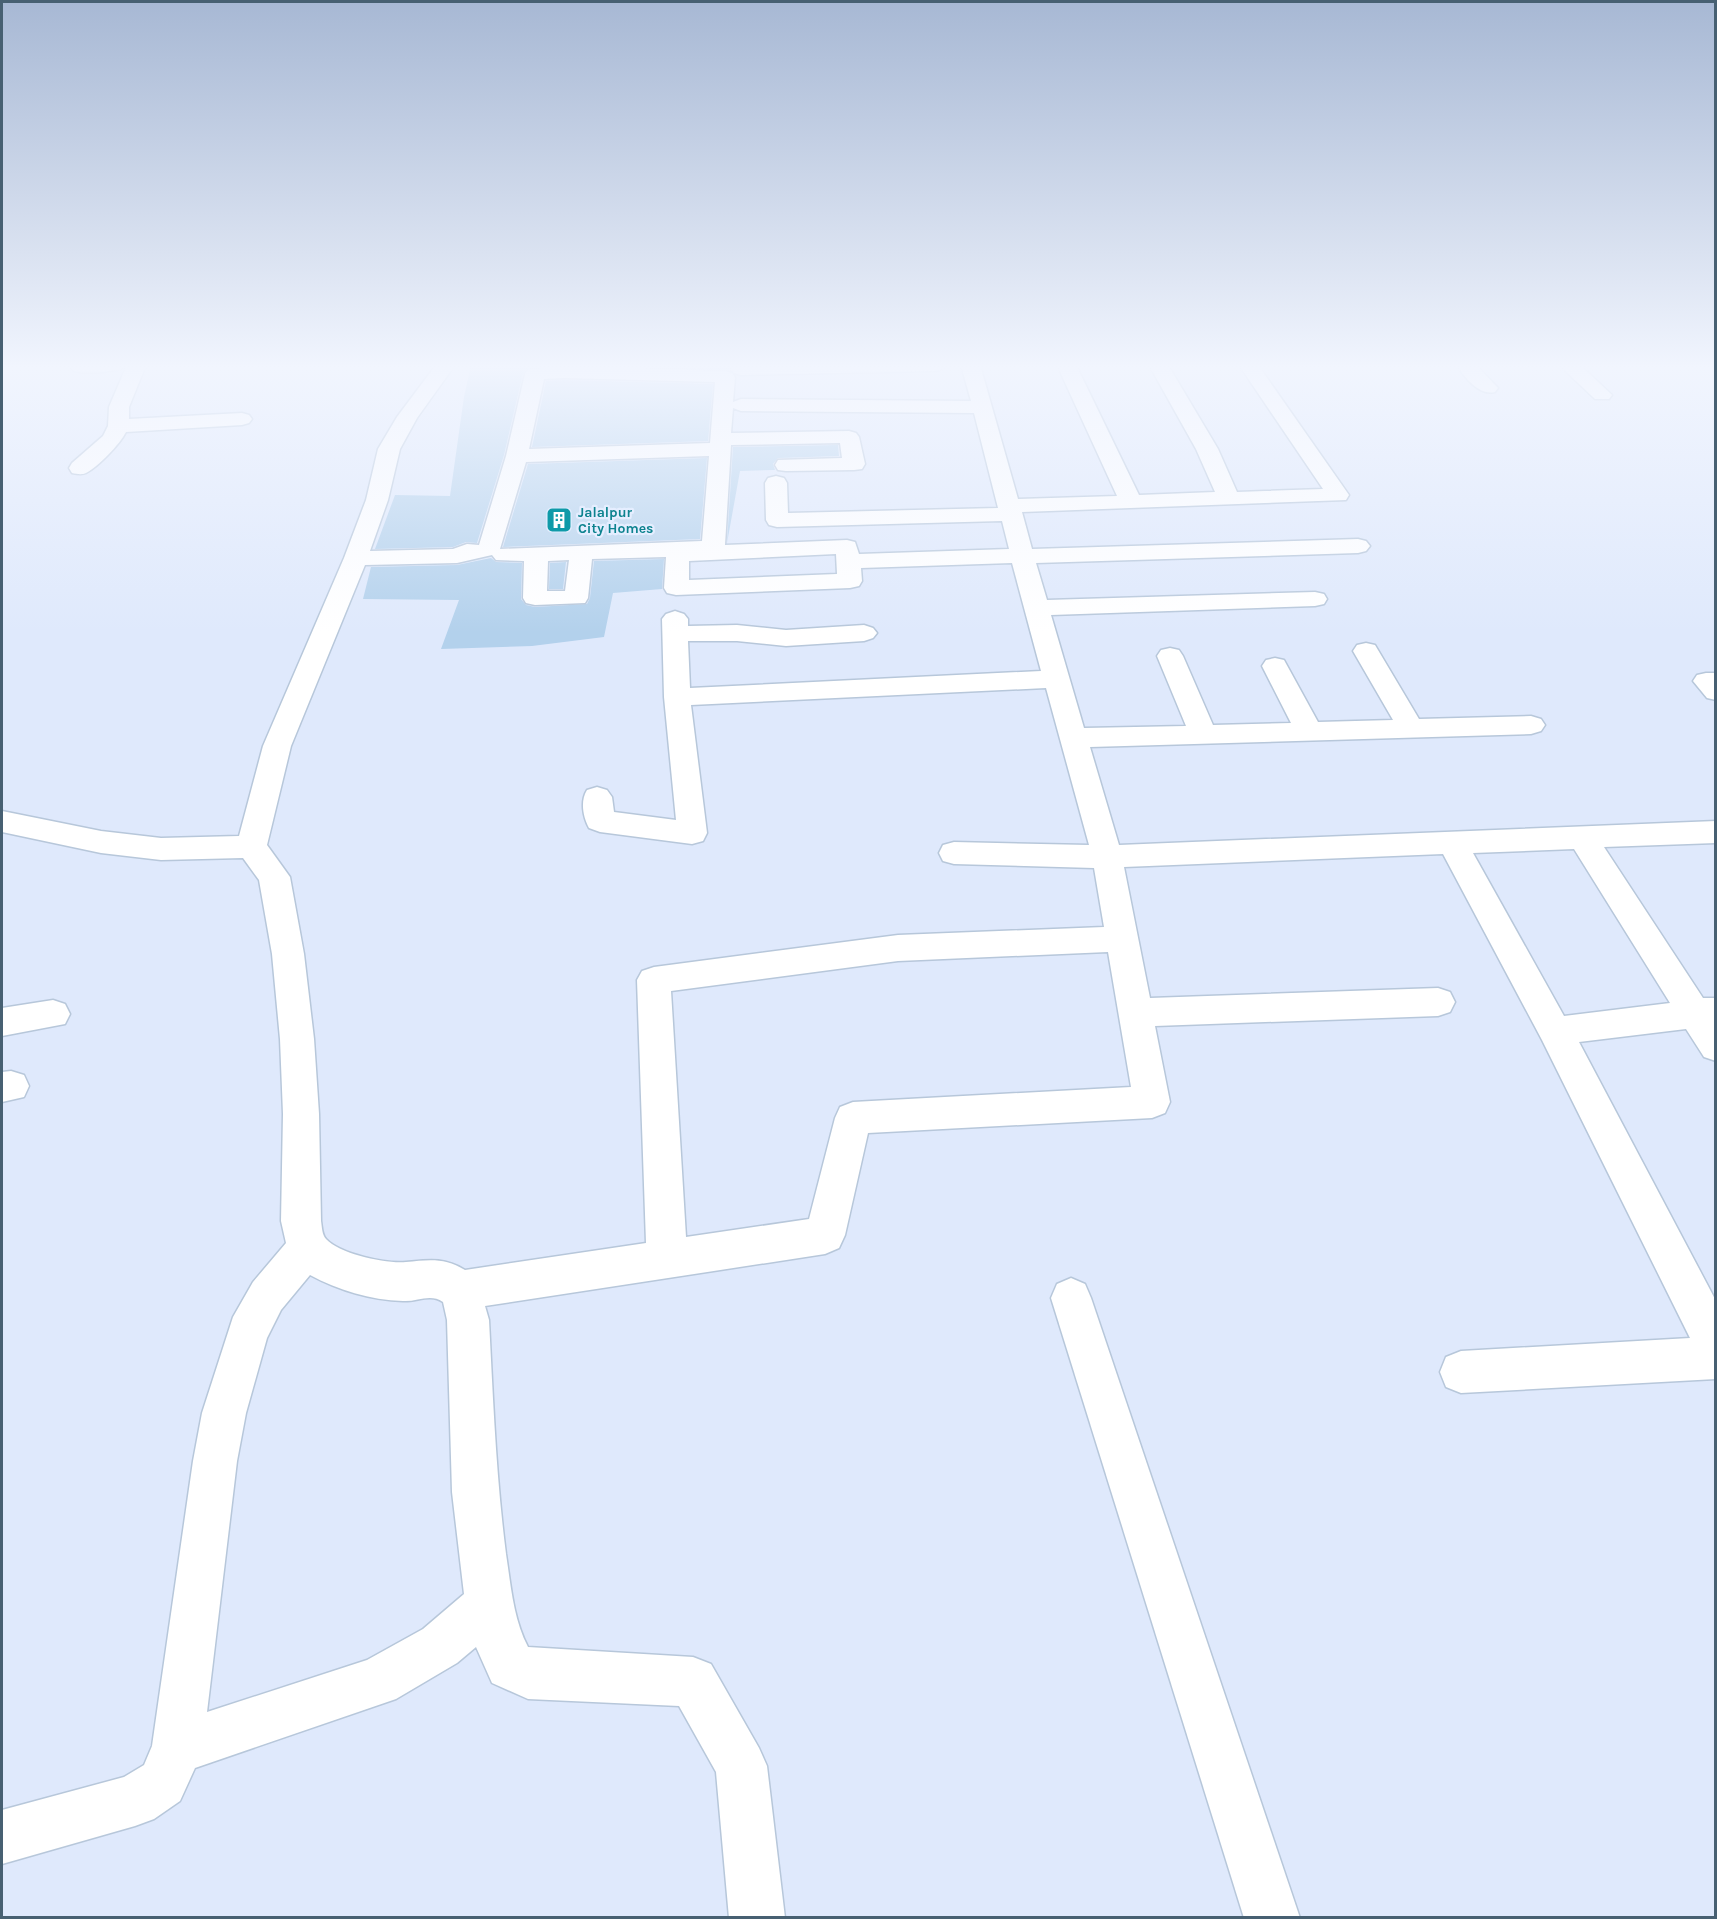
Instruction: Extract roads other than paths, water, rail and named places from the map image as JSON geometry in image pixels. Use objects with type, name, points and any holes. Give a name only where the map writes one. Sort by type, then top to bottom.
[{"type":"street","points":[[80,468],[95,455]]},
{"type":"street","points":[[251,847],[277,746],[358,553],[377,500],[388,455]]},
{"type":"street","points":[[486,551],[517,456],[542,455]]},
{"type":"street","points":[[358,553],[457,556],[486,551],[536,555],[713,548],[720,455]]},
{"type":"street","points":[[852,455],[854,464],[781,474],[777,520],[1011,510],[1131,502],[1338,495],[1311,455]]},
{"type":"street","points":[[251,847],[274,877],[288,954],[297,1039],[301,1114],[301,1221],[308,1248],[324,1262],[346,1273],[404,1282],[427,1278],[445,1280],[461,1290],[825,1235],[853,1118],[1152,1102],[1107,857],[996,455]]},
{"type":"street","points":[[1109,455],[1131,502]]},
{"type":"street","points":[[1209,455],[1229,499]]},
{"type":"street","points":[[848,561],[1358,546]]},
{"type":"street","points":[[847,547],[849,581],[676,588],[678,554],[748,551],[847,547]]},
{"type":"street","points":[[748,551],[748,585]]},
{"type":"street","points":[[536,555],[535,598],[576,598],[581,554]]},
{"type":"street","points":[[1037,608],[1315,599]]},
{"type":"street","points":[[597,796],[600,821],[692,833],[677,698],[675,626],[786,638],[864,633]]},
{"type":"street","points":[[1366,651],[1411,728]]},
{"type":"street","points":[[1170,656],[1203,734]]},
{"type":"street","points":[[1275,666],[1309,731]]},
{"type":"street","points":[[677,698],[1057,679]]},
{"type":"street","points":[[1716,681],[1706,681],[1716,692]]},
{"type":"street","points":[[1073,738],[1531,725]]},
{"type":"street","points":[[2,821],[101,842],[141,847],[161,849],[251,847]]},
{"type":"street","points":[[954,853],[1107,857],[1582,837],[1714,834]]},
{"type":"street","points":[[1582,837],[1705,1012],[1716,1047]]},
{"type":"street","points":[[1452,843],[1555,1031],[1716,1345]]},
{"type":"street","points":[[667,1258],[654,980],[898,948],[1122,939]]},
{"type":"street","points":[[1136,1012],[1438,1002]]},
{"type":"street","points":[[1555,1031],[1705,1012]]},
{"type":"street","points":[[2,1022],[53,1014]]},
{"type":"street","points":[[2,1837],[135,1800],[162,1783],[177,1748],[215,1461],[224,1413],[248,1332],[267,1296],[308,1248]]},
{"type":"street","points":[[461,1290],[468,1320],[475,1492],[489,1604],[496,1635],[510,1665],[528,1674],[693,1682],[741,1766],[757,1917]]},
{"type":"street","points":[[1071,1298],[1272,1917]]},
{"type":"street","points":[[1461,1372],[1716,1358]]},
{"type":"street","points":[[177,1748],[378,1681],[440,1646],[489,1604]]},
{"type":"place","name":"Jalalpur City Homes","points":[[559,520]]}]
